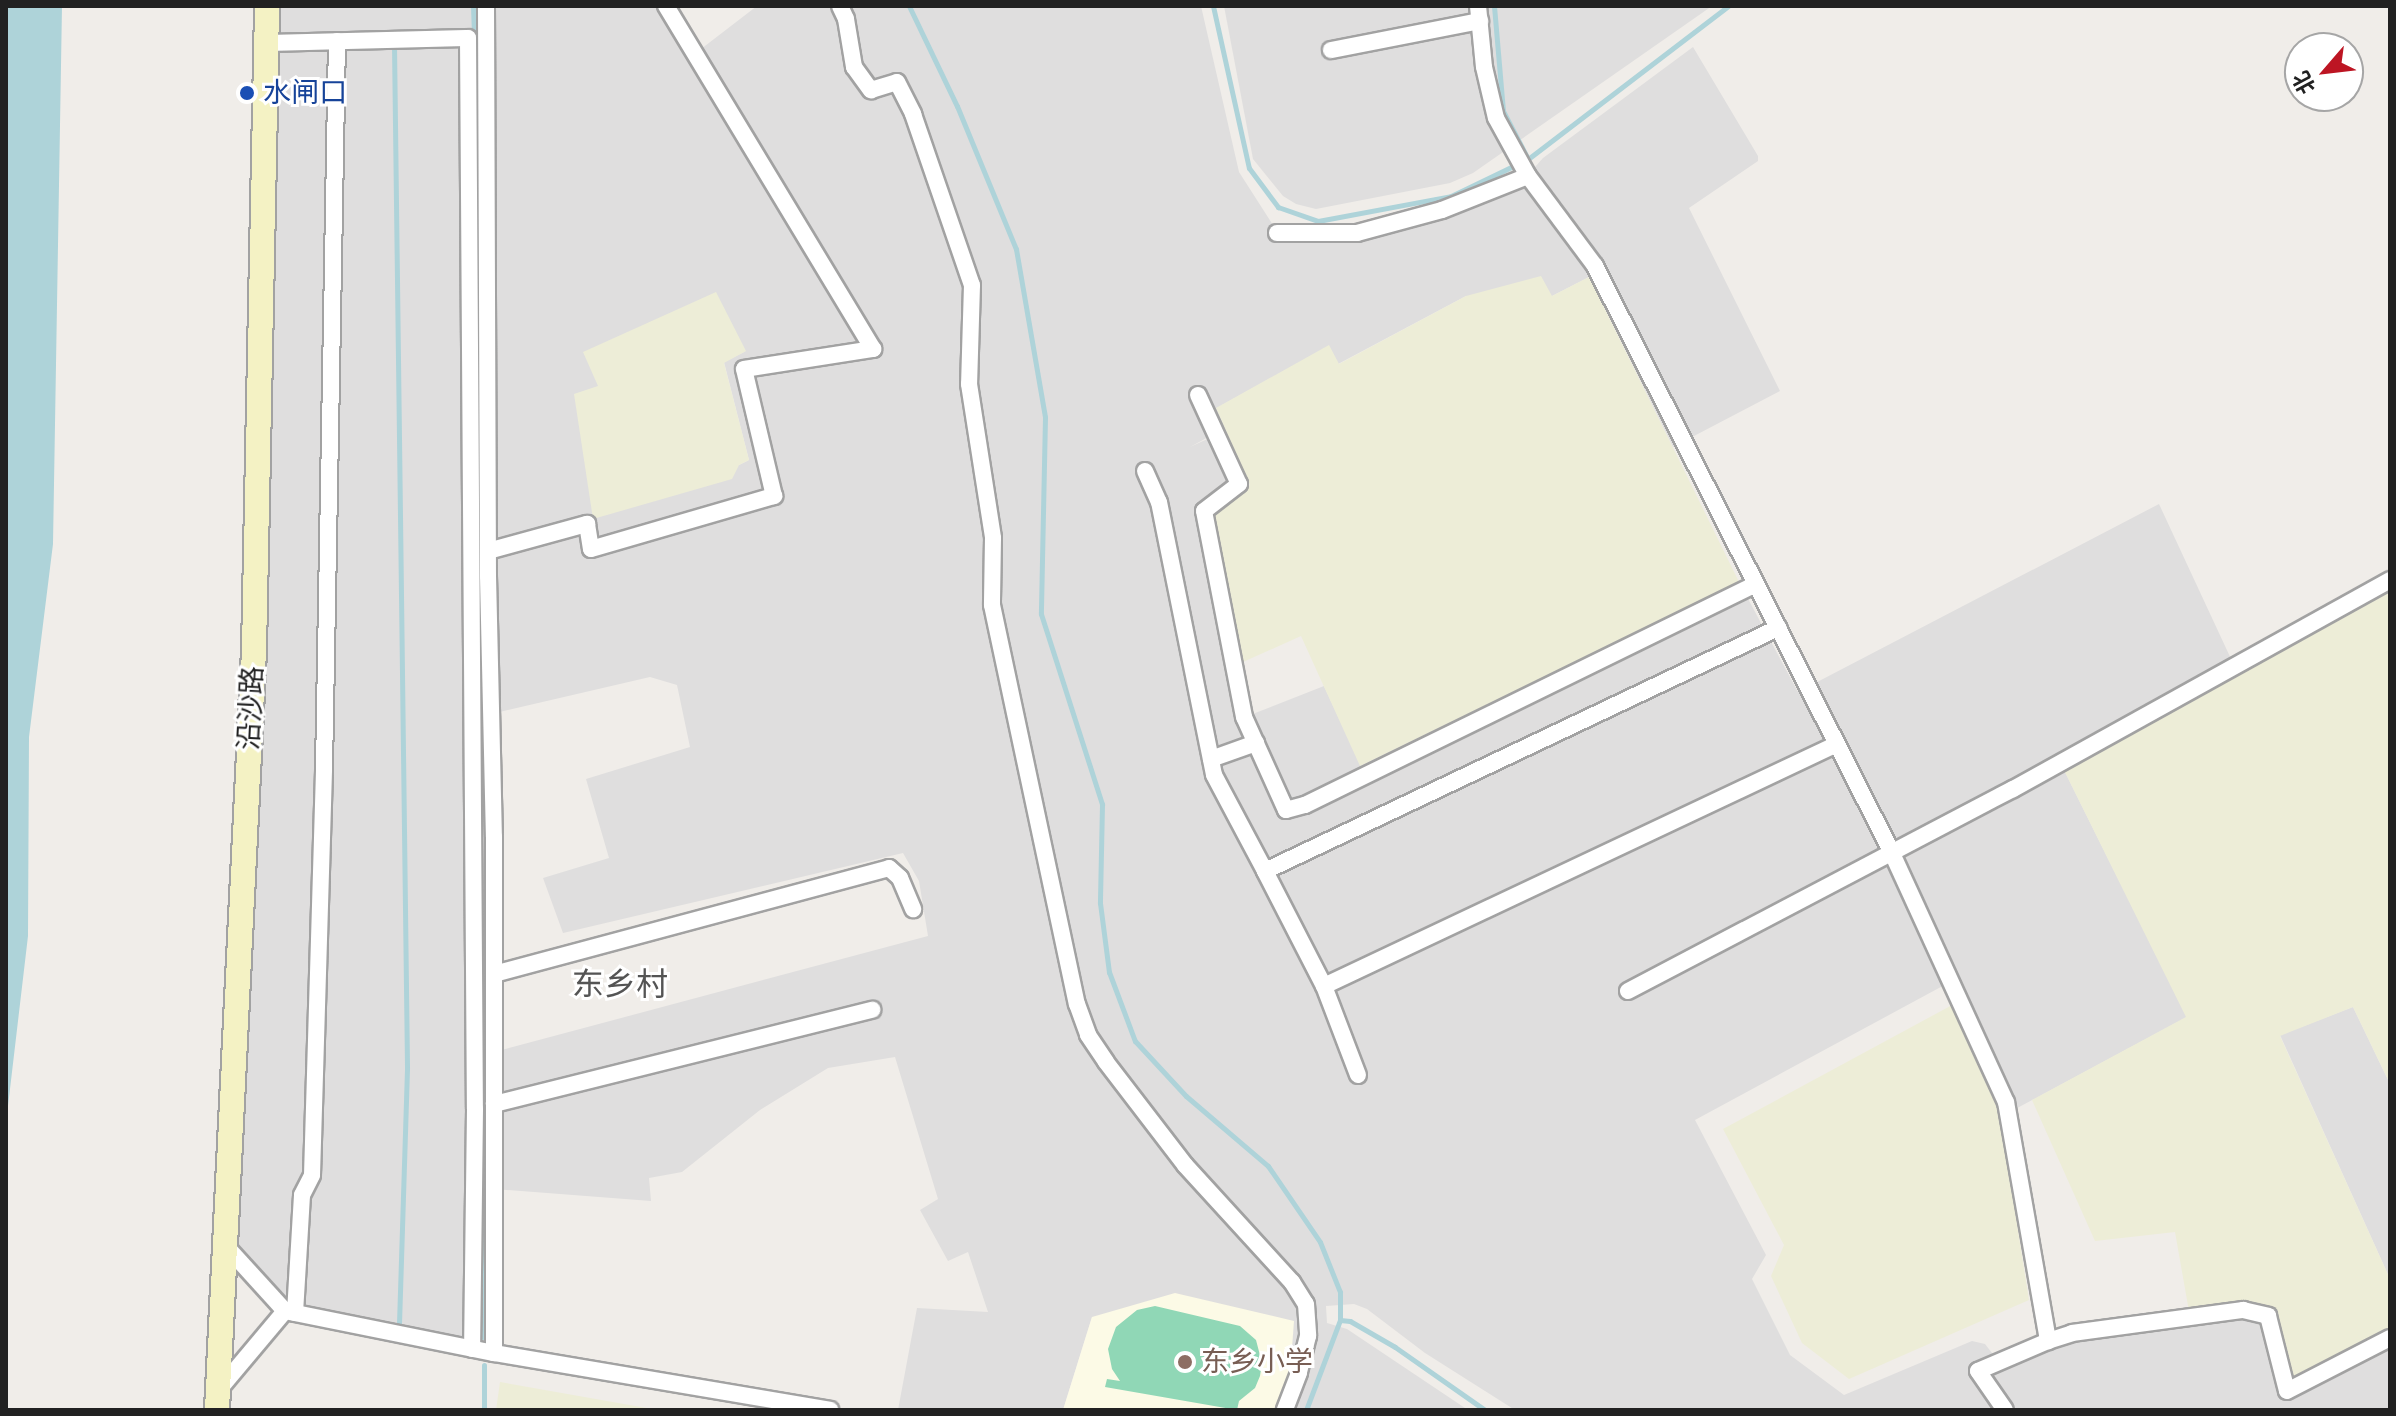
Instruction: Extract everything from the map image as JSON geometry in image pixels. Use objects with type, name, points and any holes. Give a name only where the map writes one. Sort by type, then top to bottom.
[{"type":"street","name":"沿沙路","points":[[217,1401],[254,650],[267,6]]},
{"type":"street","points":[[486,6],[494,1353]]},
{"type":"street","points":[[488,551],[587,524],[591,549],[774,496],[744,369],[873,349],[666,6]]},
{"type":"street","points":[[840,6],[846,19],[854,67],[871,90],[897,82],[913,114],[972,285],[969,384],[993,538],[992,605],[1077,1004],[1088,1035],[1106,1062],[1185,1165],[1292,1282],[1306,1304],[1308,1336],[1285,1410]]},
{"type":"street","points":[[1331,50],[1479,14],[1484,67],[1496,118],[1528,176],[1595,266],[1891,851],[2006,1102],[2048,1341]]},
{"type":"street","points":[[266,43],[468,38],[475,1093],[472,1349]]},
{"type":"street","points":[[217,1401],[290,1312],[302,1195],[312,1175],[325,753],[337,41]]},
{"type":"street","points":[[1277,233],[1357,233],[1442,210],[1528,176]]},
{"type":"street","points":[[1198,395],[1239,484],[1204,511],[1244,717],[1286,810],[1305,805],[1756,584]]},
{"type":"street","points":[[1145,471],[1159,502],[1214,775],[1324,986],[1358,1075]]},
{"type":"street","points":[[1628,991],[2013,789],[2390,580]]},
{"type":"street","points":[[1265,871],[1778,628]]},
{"type":"street","points":[[1211,759],[1256,743]]},
{"type":"street","points":[[1324,986],[1837,744]]},
{"type":"street","points":[[494,974],[889,868],[900,878],[913,909]]},
{"type":"street","points":[[494,1104],[872,1010]]},
{"type":"street","points":[[225,1245],[290,1312],[494,1353],[830,1410]]},
{"type":"street","points":[[2005,1410],[1978,1371],[2072,1333],[2243,1310],[2268,1316],[2287,1391],[2390,1338]]},
{"type":"shaded area","points":[[267,6],[674,6],[701,49],[757,6],[1201,6],[1239,172],[1278,233],[1357,233],[1527,176],[1543,158],[1693,47],[1758,156],[1758,161],[1689,208],[1780,391],[1673,447],[1589,277],[1552,296],[1466,296],[1338,364],[1329,346],[1217,408],[1225,428],[1190,447],[1216,435],[1239,484],[1204,511],[1245,717],[1324,686],[1361,766],[1739,582],[1798,692],[2159,504],[2232,661],[2057,756],[2187,1017],[2008,1113],[1950,982],[1695,1120],[1766,1255],[1752,1279],[1790,1355],[1844,1395],[1972,1341],[1985,1344],[1999,1362],[2048,1341],[2243,1310],[2390,1338],[2390,1410],[1515,1410],[1425,1353],[1367,1309],[1354,1304],[1326,1306],[1327,1323],[1347,1329],[1468,1410],[1274,1410],[1290,1375],[1092,1317],[1063,1410],[898,1410],[917,1308],[988,1312],[968,1252],[948,1261],[920,1210],[938,1199],[895,1057],[828,1068],[760,1110],[682,1172],[649,1178],[651,1201],[494,1189],[494,1052],[928,936],[919,881],[903,853],[563,933],[543,878],[609,858],[586,779],[690,747],[677,685],[650,677],[491,714],[494,1353],[285,1311],[225,1245]],"holes":[[[746,351],[724,362],[749,460],[739,465],[574,395]]]},
{"type":"shaded area","points":[[1224,6],[1712,6],[1473,173],[1450,183],[1316,209],[1296,204],[1283,196],[1253,159]]},
{"type":"shaded area","points":[[2353,1007],[2390,1084],[2390,1279],[2280,1035]]},
{"type":"shaded area","name":"东乡小学","points":[[1175,1293],[1294,1321],[1290,1375],[1274,1410],[1063,1410],[1092,1317]]},
{"type":"green space","points":[[1541,276],[1552,296],[1589,277],[1739,582],[1360,766],[1301,636],[1243,662],[1213,511],[1250,485],[1216,408],[1329,345],[1339,364],[1466,296]]},
{"type":"green space","points":[[716,292],[746,351],[724,363],[749,460],[739,465],[732,479],[593,519],[574,394],[598,386],[583,352]]},
{"type":"green space","points":[[2390,580],[2390,1084],[2353,1007],[2280,1036],[2390,1279],[2390,1338],[2287,1391],[2268,1316],[2190,1317],[2175,1232],[2095,1241],[2032,1100],[2186,1017],[2057,756]]},
{"type":"green space","points":[[1954,1004],[1998,1104],[2029,1300],[1849,1379],[1802,1343],[1771,1276],[1784,1245],[1723,1129]]},
{"type":"green space","points":[[1155,1306],[1240,1326],[1256,1340],[1262,1363],[1260,1376],[1255,1388],[1239,1401],[1237,1410],[1105,1387],[1107,1379],[1120,1381],[1112,1369],[1108,1349],[1116,1327],[1137,1310]]},
{"type":"green space","points":[[500,1382],[658,1410],[496,1410]]},
{"type":"water","points":[[6,6],[62,6],[53,544],[29,737],[28,936],[6,1123]]},
{"type":"waterway","points":[[473,6],[474,40]]},
{"type":"waterway","points":[[909,6],[957,106],[1016,249],[1045,417],[1041,614],[1102,804],[1100,903],[1109,972],[1135,1041],[1186,1096],[1268,1166],[1320,1242],[1340,1292],[1340,1320],[1350,1321],[1395,1347],[1485,1410]]},
{"type":"waterway","points":[[1213,6],[1249,168],[1278,207],[1318,221],[1451,196],[1528,159],[1728,6]]},
{"type":"waterway","points":[[1494,6],[1503,111],[1528,159]]},
{"type":"waterway","points":[[394,45],[407,1069],[399,1330]]},
{"type":"waterway","points":[[483,1138],[483,1337]]},
{"type":"waterway","points":[[1306,1410],[1340,1320]]},
{"type":"waterway","points":[[484,1365],[484,1410]]},
{"type":"place","name":"水闸口","points":[[247,93]]},
{"type":"place","name":"东乡小学","points":[[1185,1362]]},
{"type":"district","name":"东乡村","points":[[620,984]]}]
